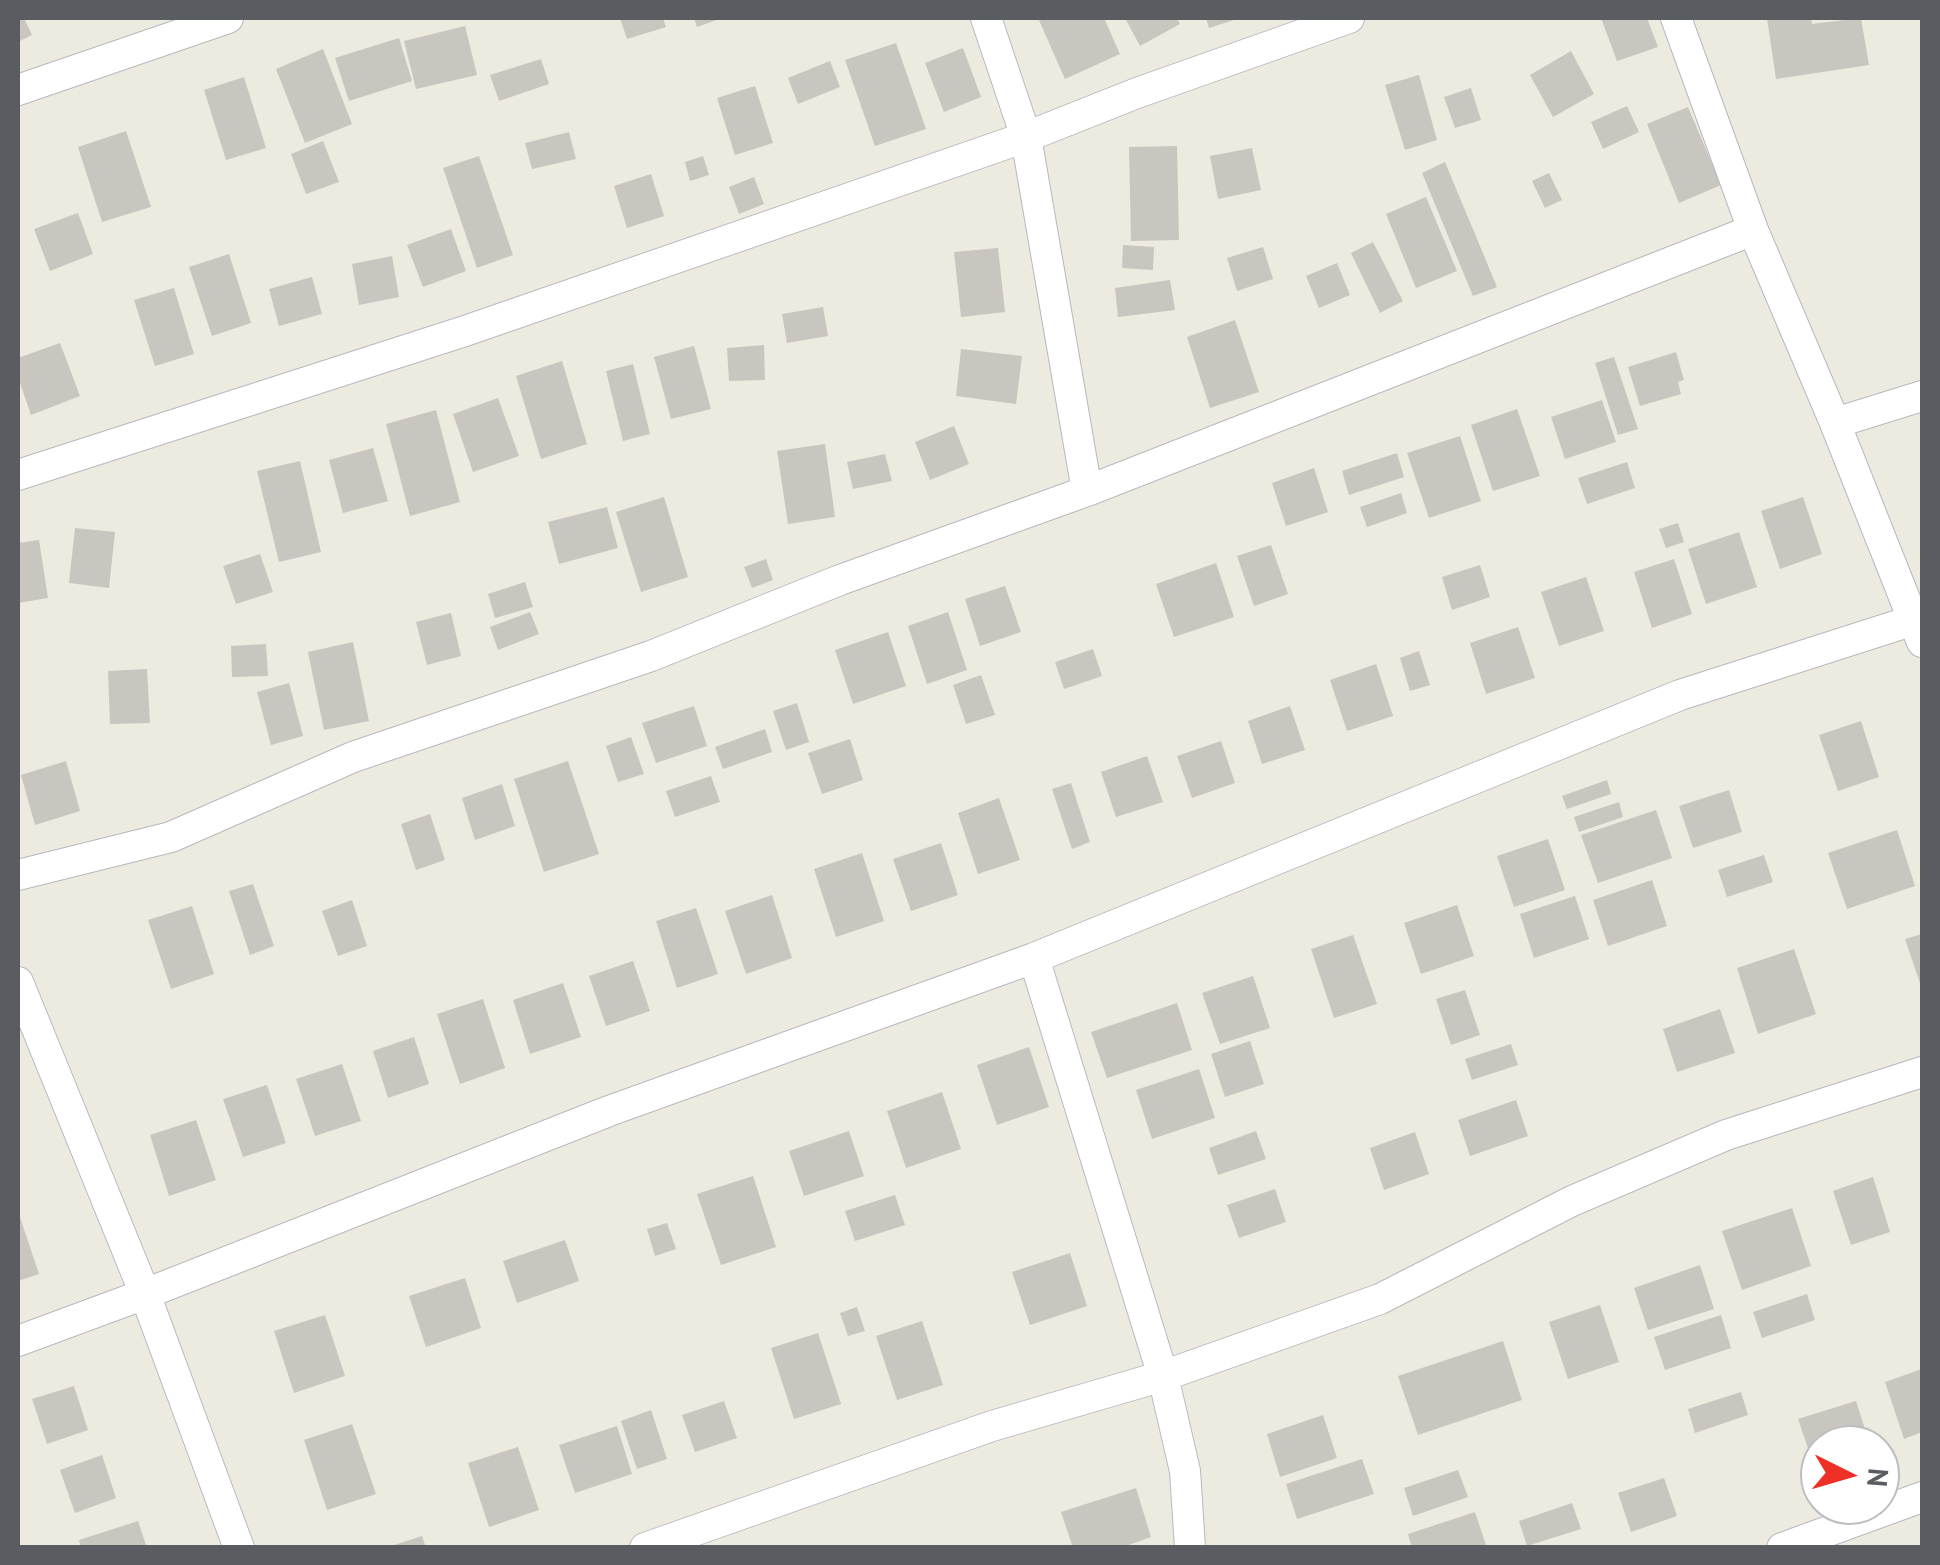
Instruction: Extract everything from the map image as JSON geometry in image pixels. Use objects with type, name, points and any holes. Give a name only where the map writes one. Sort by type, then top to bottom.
[{"type":"street","points":[[18,90],[228,18]]},
{"type":"street","points":[[986,18],[1026,137],[1088,491]]},
{"type":"street","points":[[18,476],[465,331],[1026,137],[1137,92],[1349,18]]},
{"type":"street","points":[[18,1340],[609,1111],[1034,958],[1680,695],[1918,631],[1836,423],[1753,230],[1676,18]]},
{"type":"street","points":[[18,875],[171,837],[353,757],[652,656],[840,580],[1088,491],[1753,230]]},
{"type":"street","points":[[1836,423],[1922,396]]},
{"type":"street","points":[[1034,958],[1163,1376],[1185,1471],[1190,1548]]},
{"type":"street","points":[[18,982],[144,1294],[239,1548]]},
{"type":"street","points":[[645,1548],[992,1426],[1163,1376],[1380,1299],[1572,1201],[1726,1135],[1922,1072]]},
{"type":"street","points":[[1782,1548],[1922,1497]]},
{"type":"building","points":[[18,18],[24,18],[32,35],[18,42]]},
{"type":"building","points":[[620,18],[663,18],[666,27],[627,39]]},
{"type":"building","points":[[694,18],[722,18],[697,27]]},
{"type":"building","points":[[1038,18],[1104,18],[1120,54],[1065,79]]},
{"type":"building","points":[[1125,18],[1177,18],[1180,24],[1140,46]]},
{"type":"building","points":[[1206,18],[1240,18],[1209,28]]},
{"type":"building","points":[[1601,18],[1647,18],[1658,47],[1617,61]]},
{"type":"building","points":[[1767,18],[1811,18],[1812,24],[1861,18],[1869,65],[1776,79]]},
{"type":"building","points":[[465,26],[477,75],[416,89],[404,41]]},
{"type":"building","points":[[399,38],[412,81],[349,101],[335,58]]},
{"type":"building","points":[[896,43],[926,129],[875,146],[845,60]]},
{"type":"building","points":[[963,48],[981,97],[944,112],[925,63]]},
{"type":"building","points":[[323,49],[352,124],[305,143],[276,69]]},
{"type":"building","points":[[1571,51],[1594,94],[1553,117],[1530,75]]},
{"type":"building","points":[[541,59],[549,84],[499,101],[490,75]]},
{"type":"building","points":[[830,61],[840,87],[798,104],[788,78]]},
{"type":"building","points":[[1419,75],[1437,140],[1405,150],[1385,85]]},
{"type":"building","points":[[244,77],[266,148],[226,160],[204,90]]},
{"type":"building","points":[[755,86],[773,143],[735,155],[717,98]]},
{"type":"building","points":[[1471,88],[1481,120],[1455,128],[1444,97]]},
{"type":"building","points":[[1627,106],[1639,132],[1603,149],[1591,122]]},
{"type":"building","points":[[1688,107],[1721,185],[1679,203],[1647,124]]},
{"type":"building","points":[[126,131],[151,207],[102,222],[78,147]]},
{"type":"building","points":[[569,132],[576,159],[532,169],[525,143]]},
{"type":"building","points":[[323,141],[339,182],[306,194],[291,154]]},
{"type":"building","points":[[1177,146],[1179,240],[1131,241],[1129,147]]},
{"type":"building","points":[[1252,148],[1261,190],[1218,199],[1210,156]]},
{"type":"building","points":[[479,156],[513,255],[477,268],[443,168]]},
{"type":"building","points":[[703,156],[709,175],[690,181],[685,162]]},
{"type":"building","points":[[1445,162],[1497,287],[1473,296],[1422,173]]},
{"type":"building","points":[[1549,173],[1562,200],[1545,208],[1532,181]]},
{"type":"building","points":[[651,174],[664,216],[627,228],[614,186]]},
{"type":"building","points":[[754,177],[764,204],[739,214],[729,187]]},
{"type":"building","points":[[1426,197],[1457,271],[1416,288],[1386,214]]},
{"type":"building","points":[[78,213],[93,254],[50,271],[34,229]]},
{"type":"building","points":[[451,229],[466,271],[423,287],[407,245]]},
{"type":"building","points":[[1373,242],[1403,301],[1380,313],[1351,253]]},
{"type":"building","points":[[1123,245],[1154,247],[1153,270],[1122,268]]},
{"type":"building","points":[[1263,247],[1273,279],[1237,291],[1227,258]]},
{"type":"building","points":[[998,248],[1005,312],[961,317],[954,252]]},
{"type":"building","points":[[229,254],[251,323],[212,336],[189,267]]},
{"type":"building","points":[[392,256],[399,297],[359,305],[352,264]]},
{"type":"building","points":[[1337,263],[1350,295],[1319,308],[1306,276]]},
{"type":"building","points":[[312,277],[322,314],[279,326],[269,289]]},
{"type":"building","points":[[1170,280],[1175,310],[1118,317],[1115,288]]},
{"type":"building","points":[[174,288],[194,354],[155,366],[134,300]]},
{"type":"building","points":[[823,307],[828,336],[787,343],[782,314]]},
{"type":"building","points":[[1235,320],[1259,392],[1210,408],[1187,337]]},
{"type":"building","points":[[60,343],[80,396],[31,415],[18,377],[18,358]]},
{"type":"building","points":[[764,345],[765,380],[729,381],[727,348]]},
{"type":"building","points":[[694,346],[711,409],[671,419],[654,357]]},
{"type":"building","points":[[961,349],[1022,356],[1016,404],[956,396]]},
{"type":"building","points":[[1676,352],[1684,380],[1678,382],[1681,394],[1640,406],[1628,367]]},
{"type":"building","points":[[1614,357],[1638,429],[1618,435],[1595,363]]},
{"type":"building","points":[[562,361],[587,444],[541,459],[516,376]]},
{"type":"building","points":[[633,364],[650,434],[623,441],[606,371]]},
{"type":"building","points":[[498,398],[519,456],[473,472],[453,414]]},
{"type":"building","points":[[1602,400],[1616,442],[1565,459],[1551,417]]},
{"type":"building","points":[[1517,409],[1540,476],[1493,491],[1471,425]]},
{"type":"building","points":[[436,410],[460,502],[410,516],[386,424]]},
{"type":"building","points":[[954,426],[969,464],[930,480],[915,442]]},
{"type":"building","points":[[1460,436],[1481,501],[1429,518],[1407,453]]},
{"type":"building","points":[[825,444],[835,517],[788,524],[777,451]]},
{"type":"building","points":[[373,448],[388,501],[343,513],[329,460]]},
{"type":"building","points":[[1397,453],[1404,477],[1349,495],[1342,471]]},
{"type":"building","points":[[885,454],[892,481],[853,489],[847,462]]},
{"type":"building","points":[[300,461],[321,552],[279,562],[257,471]]},
{"type":"building","points":[[1627,462],[1635,488],[1587,504],[1578,478]]},
{"type":"building","points":[[1314,468],[1328,512],[1286,526],[1272,483]]},
{"type":"building","points":[[1401,493],[1407,513],[1367,527],[1360,507]]},
{"type":"building","points":[[664,497],[688,577],[641,592],[616,512]]},
{"type":"building","points":[[1803,497],[1822,554],[1780,569],[1761,511]]},
{"type":"building","points":[[607,507],[618,548],[559,564],[548,522]]},
{"type":"building","points":[[1678,523],[1684,542],[1666,548],[1659,529]]},
{"type":"building","points":[[75,528],[115,532],[109,588],[69,583]]},
{"type":"building","points":[[1739,532],[1757,587],[1706,604],[1688,549]]},
{"type":"building","points":[[39,540],[48,598],[18,603],[18,543]]},
{"type":"building","points":[[1271,545],[1288,594],[1254,606],[1237,556]]},
{"type":"building","points":[[260,554],[273,592],[236,604],[223,566]]},
{"type":"building","points":[[766,559],[773,580],[752,588],[744,567]]},
{"type":"building","points":[[1674,559],[1692,614],[1652,628],[1634,572]]},
{"type":"building","points":[[1216,563],[1234,617],[1174,637],[1156,584]]},
{"type":"building","points":[[1480,565],[1490,597],[1452,610],[1442,577]]},
{"type":"building","points":[[1586,577],[1604,631],[1559,646],[1541,592]]},
{"type":"building","points":[[525,582],[533,607],[495,618],[488,594]]},
{"type":"building","points":[[1005,586],[1021,632],[980,646],[965,599]]},
{"type":"building","points":[[530,612],[539,634],[498,650],[490,627]]},
{"type":"building","points":[[948,612],[967,670],[927,684],[908,626]]},
{"type":"building","points":[[451,613],[461,656],[427,665],[416,622]]},
{"type":"building","points":[[1518,627],[1535,678],[1486,694],[1470,643]]},
{"type":"building","points":[[888,632],[906,686],[853,704],[835,650]]},
{"type":"building","points":[[353,642],[369,721],[324,730],[308,652]]},
{"type":"building","points":[[266,644],[268,676],[232,677],[231,646]]},
{"type":"building","points":[[1093,649],[1102,676],[1064,689],[1055,662]]},
{"type":"building","points":[[1419,651],[1430,685],[1410,691],[1400,658]]},
{"type":"building","points":[[1376,664],[1393,716],[1347,731],[1330,680]]},
{"type":"building","points":[[147,669],[150,723],[110,724],[108,671]]},
{"type":"building","points":[[981,675],[995,715],[966,724],[953,685]]},
{"type":"building","points":[[289,683],[303,736],[271,745],[257,692]]},
{"type":"building","points":[[797,703],[809,742],[786,750],[773,711]]},
{"type":"building","points":[[694,706],[707,746],[656,763],[642,723]]},
{"type":"building","points":[[1290,706],[1305,750],[1262,764],[1248,721]]},
{"type":"building","points":[[1861,721],[1879,777],[1838,791],[1819,735]]},
{"type":"building","points":[[765,729],[772,752],[723,769],[715,747]]},
{"type":"building","points":[[631,737],[644,774],[618,782],[606,746]]},
{"type":"building","points":[[850,739],[863,780],[822,794],[808,753]]},
{"type":"building","points":[[1221,741],[1235,783],[1192,798],[1177,756]]},
{"type":"building","points":[[1147,756],[1163,802],[1116,817],[1101,772]]},
{"type":"building","points":[[66,761],[80,811],[35,825],[21,775]]},
{"type":"building","points":[[568,761],[599,854],[544,872],[514,779]]},
{"type":"building","points":[[711,776],[720,802],[675,817],[666,791]]},
{"type":"building","points":[[1607,780],[1611,794],[1567,809],[1562,796]]},
{"type":"building","points":[[1071,783],[1090,842],[1072,849],[1052,789]]},
{"type":"building","points":[[502,784],[515,826],[475,840],[462,798]]},
{"type":"building","points":[[1729,790],[1742,832],[1693,848],[1679,806]]},
{"type":"building","points":[[999,798],[1020,860],[978,874],[958,813]]},
{"type":"building","points":[[1619,802],[1623,817],[1579,832],[1574,817]]},
{"type":"building","points":[[1656,810],[1672,858],[1598,883],[1581,835]]},
{"type":"building","points":[[430,814],[445,860],[416,870],[401,824]]},
{"type":"building","points":[[1897,830],[1915,886],[1847,909],[1828,853]]},
{"type":"building","points":[[1548,839],[1565,890],[1514,907],[1497,856]]},
{"type":"building","points":[[941,843],[958,895],[911,911],[893,859]]},
{"type":"building","points":[[862,853],[884,921],[836,937],[814,869]]},
{"type":"building","points":[[1764,855],[1773,882],[1727,897],[1718,870]]},
{"type":"building","points":[[1652,880],[1667,926],[1608,946],[1593,900]]},
{"type":"building","points":[[253,884],[274,946],[250,955],[229,891]]},
{"type":"building","points":[[772,895],[792,958],[746,974],[725,911]]},
{"type":"building","points":[[1575,896],[1589,939],[1534,958],[1520,914]]},
{"type":"building","points":[[352,900],[367,946],[338,956],[322,911]]},
{"type":"building","points":[[1457,905],[1474,956],[1421,974],[1404,923]]},
{"type":"building","points":[[192,906],[214,974],[171,989],[148,920]]},
{"type":"building","points":[[696,908],[718,974],[677,988],[656,921]]},
{"type":"building","points":[[1922,934],[1922,989],[1905,939]]},
{"type":"building","points":[[1353,935],[1377,1004],[1334,1018],[1311,949]]},
{"type":"building","points":[[1794,949],[1816,1014],[1758,1034],[1737,968]]},
{"type":"building","points":[[633,961],[650,1011],[606,1026],[589,976]]},
{"type":"building","points":[[1253,976],[1270,1028],[1220,1044],[1202,993]]},
{"type":"building","points":[[563,983],[581,1037],[530,1054],[513,1000]]},
{"type":"building","points":[[1465,990],[1480,1035],[1451,1045],[1436,999]]},
{"type":"building","points":[[483,999],[505,1068],[460,1084],[437,1014]]},
{"type":"building","points":[[1177,1003],[1192,1050],[1107,1078],[1091,1032]]},
{"type":"building","points":[[1720,1009],[1735,1053],[1677,1072],[1663,1029]]},
{"type":"building","points":[[414,1037],[429,1084],[388,1098],[373,1051]]},
{"type":"building","points":[[1250,1041],[1264,1084],[1225,1097],[1211,1054]]},
{"type":"building","points":[[1511,1044],[1518,1065],[1472,1080],[1465,1059]]},
{"type":"building","points":[[1029,1047],[1049,1107],[997,1125],[977,1065]]},
{"type":"building","points":[[342,1064],[361,1121],[315,1136],[296,1079]]},
{"type":"building","points":[[1199,1069],[1215,1118],[1152,1139],[1136,1090]]},
{"type":"building","points":[[267,1085],[286,1143],[243,1157],[223,1099]]},
{"type":"building","points":[[942,1092],[961,1149],[906,1168],[887,1111]]},
{"type":"building","points":[[1516,1100],[1528,1136],[1470,1156],[1458,1120]]},
{"type":"building","points":[[196,1120],[216,1180],[169,1196],[150,1135]]},
{"type":"building","points":[[849,1131],[864,1176],[804,1196],[789,1151]]},
{"type":"building","points":[[1256,1131],[1266,1159],[1218,1175],[1209,1148]]},
{"type":"building","points":[[1415,1132],[1429,1174],[1384,1190],[1370,1148]]},
{"type":"building","points":[[753,1176],[776,1247],[721,1265],[697,1194]]},
{"type":"building","points":[[1873,1177],[1890,1232],[1851,1245],[1833,1191]]},
{"type":"building","points":[[1275,1189],[1286,1222],[1239,1238],[1227,1205]]},
{"type":"building","points":[[895,1195],[905,1225],[855,1241],[845,1211]]},
{"type":"building","points":[[1792,1208],[1811,1266],[1742,1290],[1722,1231]]},
{"type":"building","points":[[18,1211],[39,1274],[18,1281]]},
{"type":"building","points":[[667,1223],[676,1249],[655,1256],[647,1229]]},
{"type":"building","points":[[565,1240],[579,1281],[517,1303],[503,1261]]},
{"type":"building","points":[[1070,1253],[1087,1306],[1030,1325],[1012,1272]]},
{"type":"building","points":[[1700,1265],[1714,1309],[1648,1330],[1634,1288]]},
{"type":"building","points":[[465,1278],[481,1328],[426,1347],[409,1296]]},
{"type":"building","points":[[1807,1294],[1815,1320],[1762,1338],[1753,1312]]},
{"type":"building","points":[[1600,1305],[1619,1362],[1568,1379],[1549,1322]]},
{"type":"building","points":[[857,1307],[865,1331],[848,1336],[840,1313]]},
{"type":"building","points":[[325,1315],[345,1376],[294,1393],[274,1331]]},
{"type":"building","points":[[1721,1315],[1731,1348],[1665,1370],[1654,1337]]},
{"type":"building","points":[[922,1321],[943,1385],[897,1400],[876,1336]]},
{"type":"building","points":[[818,1333],[841,1404],[794,1419],[771,1348]]},
{"type":"building","points":[[1503,1341],[1522,1400],[1418,1435],[1398,1376]]},
{"type":"building","points":[[1922,1369],[1922,1432],[1904,1439],[1885,1382]]},
{"type":"building","points":[[74,1386],[88,1430],[47,1444],[32,1399]]},
{"type":"building","points":[[1741,1392],[1748,1415],[1695,1433],[1688,1409]]},
{"type":"building","points":[[724,1401],[737,1438],[695,1452],[682,1415]]},
{"type":"building","points":[[1856,1401],[1864,1425],[1800,1425],[1798,1419]]},
{"type":"building","points":[[651,1410],[667,1459],[637,1469],[621,1421]]},
{"type":"building","points":[[1323,1415],[1337,1458],[1280,1477],[1267,1434]]},
{"type":"building","points":[[352,1424],[376,1494],[327,1510],[304,1440]]},
{"type":"building","points":[[617,1426],[632,1474],[575,1493],[559,1445]]},
{"type":"building","points":[[518,1447],[539,1510],[489,1527],[468,1463]]},
{"type":"building","points":[[102,1455],[116,1498],[75,1513],[60,1470]]},
{"type":"building","points":[[1362,1459],[1374,1494],[1297,1519],[1286,1484]]},
{"type":"building","points":[[1458,1470],[1468,1497],[1413,1516],[1404,1488]]},
{"type":"building","points":[[1664,1478],[1677,1516],[1631,1532],[1618,1493]]},
{"type":"building","points":[[1136,1488],[1151,1537],[1120,1548],[1073,1548],[1061,1512]]},
{"type":"building","points":[[1572,1503],[1581,1529],[1527,1546],[1519,1521]]},
{"type":"building","points":[[1475,1512],[1487,1548],[1412,1548],[1408,1534]]},
{"type":"building","points":[[138,1521],[147,1548],[81,1548],[79,1540]]},
{"type":"building","points":[[422,1536],[426,1548],[388,1548],[388,1547]]}]
